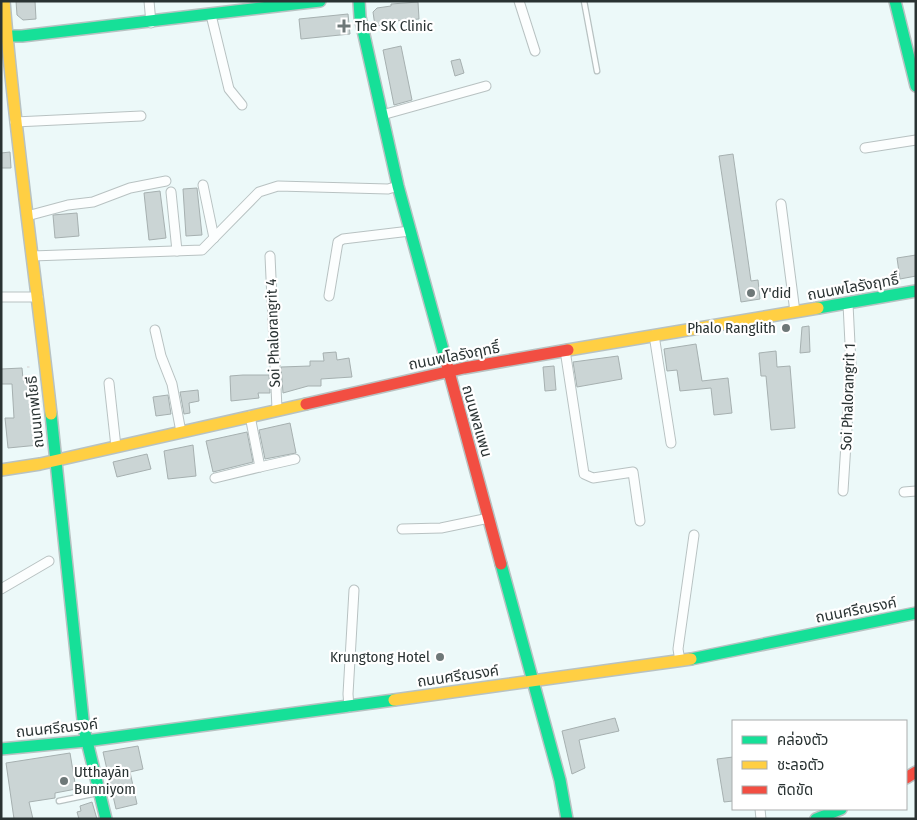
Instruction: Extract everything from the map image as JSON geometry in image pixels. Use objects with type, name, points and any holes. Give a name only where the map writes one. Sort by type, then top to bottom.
[{"type":"street","name":"ถนนเทพโยธี","points":[[4,1],[4,36],[38,297],[86,741],[106,819]]},
{"type":"street","points":[[148,1],[151,23]]},
{"type":"street","points":[[4,36],[151,23],[320,1]]},
{"type":"street","name":"ถนนพลแพน","points":[[359,1],[360,17],[398,186],[489,518],[531,681],[560,780],[568,819]]},
{"type":"street","points":[[519,1],[535,51]]},
{"type":"street","points":[[895,1],[916,86]]},
{"type":"street","points":[[211,15],[229,89],[237,102],[242,105]]},
{"type":"street","points":[[382,115],[486,86]]},
{"type":"street","points":[[15,122],[141,116]]},
{"type":"street","points":[[866,148],[916,140]]},
{"type":"street","points":[[27,216],[68,205],[93,202],[130,188],[166,181]]},
{"type":"street","points":[[203,185],[214,238]]},
{"type":"street","points":[[32,256],[202,250],[259,192],[278,186],[388,189],[398,186]]},
{"type":"street","points":[[171,192],[177,251]]},
{"type":"street","points":[[781,204],[794,312]]},
{"type":"street","points":[[329,296],[338,242],[343,239],[410,231]]},
{"type":"street","name":"Soi Phalorangrit 4","points":[[270,256],[277,410]]},
{"type":"street","name":"ถนนพโลรังฤทธิ์","points":[[1,470],[116,447],[448,371],[916,291]]},
{"type":"street","points":[[1,297],[38,297]]},
{"type":"street","name":"Soi Phalorangrit 1","points":[[843,491],[850,364],[848,304]]},
{"type":"street","points":[[155,330],[161,356],[172,384],[181,432]]},
{"type":"street","points":[[654,335],[671,443]]},
{"type":"street","points":[[566,350],[584,474],[593,478],[633,472],[640,521]]},
{"type":"street","points":[[109,384],[116,447]]},
{"type":"street","points":[[250,416],[260,468]]},
{"type":"street","points":[[215,478],[295,459]]},
{"type":"street","points":[[904,492],[916,491]]},
{"type":"street","points":[[402,529],[441,528],[489,518]]},
{"type":"street","points":[[680,661],[678,649],[694,535]]},
{"type":"street","points":[[1,589],[48,561]]},
{"type":"street","points":[[349,707],[348,694],[354,590]]},
{"type":"street","name":"ถนนศรีณรงค์","points":[[1,748],[86,741],[680,661],[916,614]]},
{"type":"street","points":[[816,819],[838,810]]},
{"type":"lane","points":[[584,1],[597,71]]},
{"type":"lane","points":[[59,801],[98,792]]},
{"type":"building","points":[[16,1],[35,1],[36,19],[23,20],[17,15]]},
{"type":"building","points":[[418,2],[419,19],[384,22],[385,25],[375,26],[373,12],[377,8],[391,6],[391,4]]},
{"type":"building","points":[[348,14],[350,34],[301,39],[299,19]]},
{"type":"building","points":[[401,46],[412,100],[394,105],[383,50]]},
{"type":"building","points":[[460,59],[464,73],[455,76],[451,61]]},
{"type":"building","points":[[10,152],[11,168],[1,168],[1,153]]},
{"type":"building","points":[[733,154],[751,281],[758,280],[760,299],[741,302],[719,156]]},
{"type":"building","points":[[197,188],[202,235],[186,236],[183,189]]},
{"type":"building","points":[[160,191],[166,238],[149,240],[144,193]]},
{"type":"building","points":[[77,213],[79,236],[55,238],[53,215]]},
{"type":"building","points":[[916,255],[916,276],[900,279],[897,258]]},
{"type":"building","points":[[809,326],[810,352],[800,353],[802,327]]},
{"type":"building","points":[[696,344],[702,381],[728,378],[732,413],[714,415],[711,388],[680,391],[677,370],[667,371],[664,349]]},
{"type":"building","points":[[776,351],[777,367],[790,366],[795,428],[771,430],[766,376],[761,376],[759,353]]},
{"type":"building","points":[[336,352],[337,360],[349,358],[352,377],[321,379],[321,386],[308,386],[283,393],[281,367],[310,366],[310,361],[324,361],[323,353]]},
{"type":"building","points":[[618,356],[622,379],[577,387],[573,362]]},
{"type":"building","points":[[554,366],[556,390],[545,391],[543,367]]},
{"type":"building","points":[[22,368],[23,379],[27,379],[27,383],[33,383],[39,445],[8,448],[5,418],[14,418],[12,384],[1,384],[1,369]]},
{"type":"building","points":[[269,375],[270,393],[258,393],[259,398],[231,401],[230,376]]},
{"type":"building","points":[[198,390],[199,401],[189,403],[190,413],[184,414],[180,392]]},
{"type":"building","points":[[168,395],[171,414],[156,416],[153,397]]},
{"type":"building","points":[[290,423],[296,453],[265,459],[259,430]]},
{"type":"building","points":[[247,432],[253,462],[213,472],[206,441]]},
{"type":"building","points":[[193,445],[196,476],[168,479],[164,451]]},
{"type":"building","points":[[147,454],[151,469],[117,477],[113,462]]},
{"type":"building","points":[[615,718],[619,731],[579,740],[585,768],[572,774],[562,731]]},
{"type":"building","points":[[138,746],[143,769],[130,772],[137,804],[116,809],[103,752]]},
{"type":"building","points":[[70,753],[76,789],[55,793],[55,798],[29,802],[33,819],[14,819],[6,763]]},
{"type":"building","points":[[732,757],[732,801],[724,802],[717,759]]},
{"type":"building","points":[[92,802],[97,819],[79,819],[77,812],[81,811],[80,806]]},
{"type":"traffic: fast","points":[[1,36],[22,36],[320,1]]},
{"type":"traffic: fast","points":[[359,1],[360,17],[398,186],[445,357]]},
{"type":"traffic: fast","points":[[895,1],[916,86]]},
{"type":"traffic: fast","points":[[818,308],[916,291]]},
{"type":"traffic: fast","points":[[51,414],[84,729],[106,819]]},
{"type":"traffic: fast","points":[[501,564],[560,780],[567,819]]},
{"type":"traffic: fast","points":[[691,659],[916,613]]},
{"type":"traffic: fast","points":[[1,749],[86,741],[394,700]]},
{"type":"traffic: fast","points":[[816,819],[838,810]]},
{"type":"traffic: slow","points":[[4,1],[14,104],[51,414]]},
{"type":"traffic: slow","points":[[568,350],[818,308]]},
{"type":"traffic: slow","points":[[1,470],[40,464],[306,404]]},
{"type":"traffic: slow","points":[[394,700],[691,659]]},
{"type":"traffic: jam","points":[[306,404],[464,368],[568,350]]},
{"type":"traffic: jam","points":[[445,357],[501,564]]},
{"type":"traffic: jam","points":[[907,777],[916,772]]},
{"type":"place","name":"The SK Clinic","points":[[344,26]]},
{"type":"place","name":"Y'did","points":[[751,293]]},
{"type":"place","name":"Phalo Ranglith","points":[[786,328]]},
{"type":"place","name":"Krungtong Hotel","points":[[440,657]]},
{"type":"place","name":"Utthayān Bunniyom","points":[[64,781]]}]
